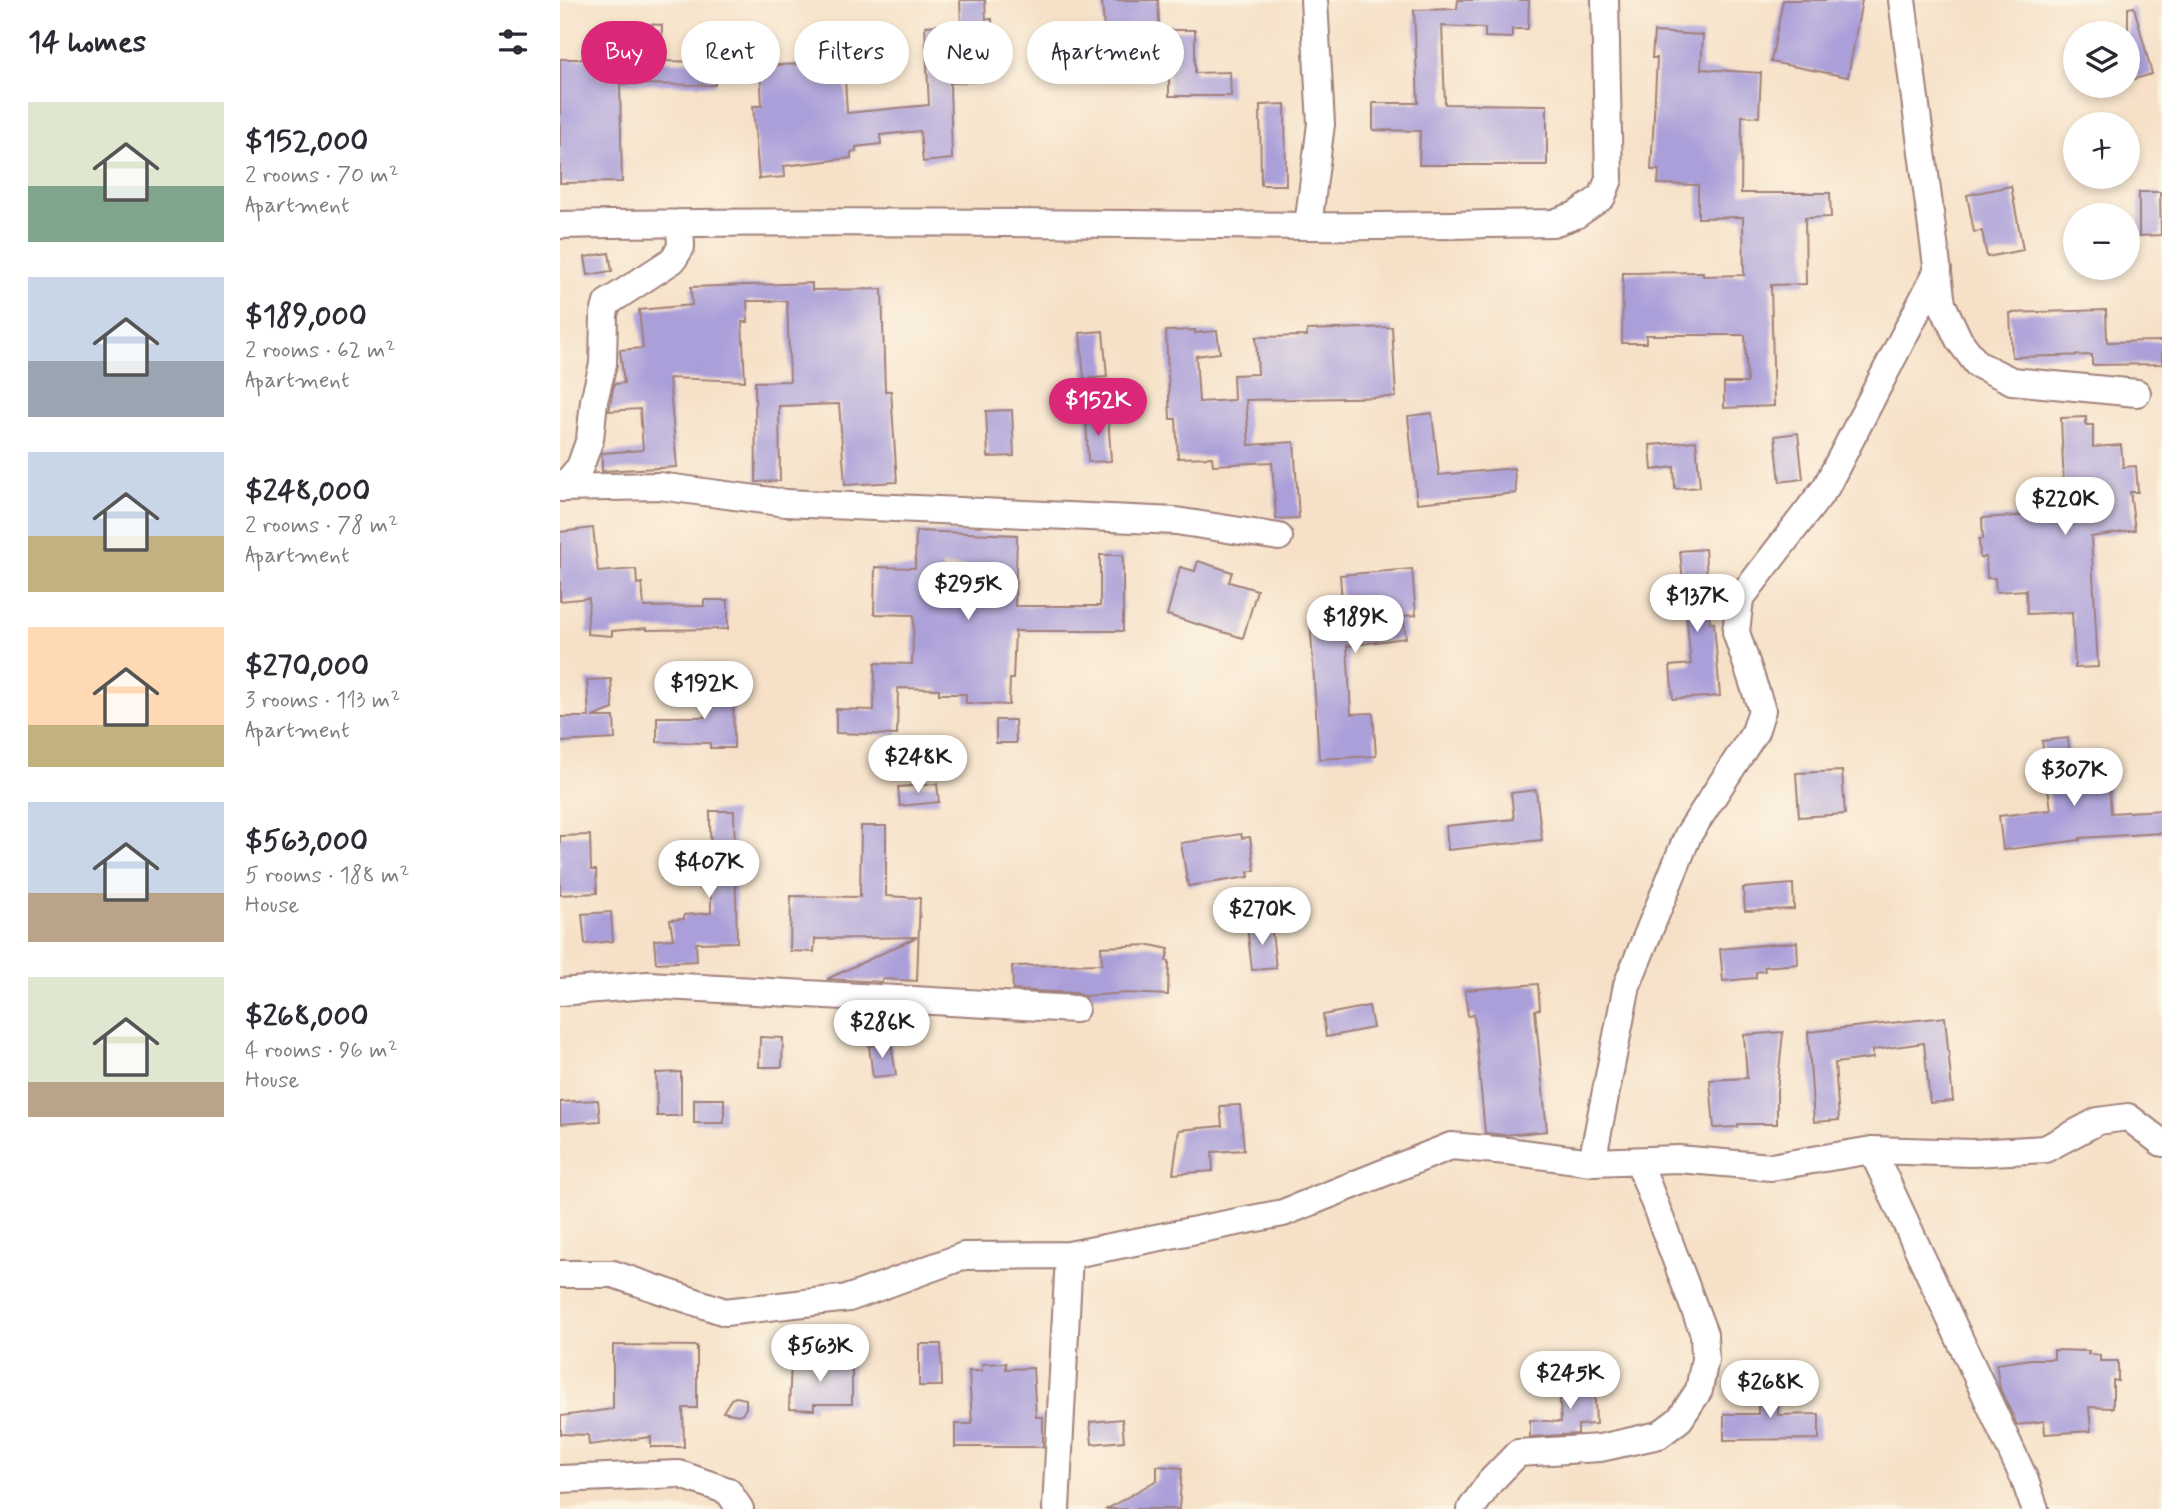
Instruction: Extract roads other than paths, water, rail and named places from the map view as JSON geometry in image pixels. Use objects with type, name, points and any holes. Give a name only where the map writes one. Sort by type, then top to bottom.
[{"type":"street","points":[[1308,226],[1321,124],[1314,0]]},
{"type":"street","points":[[560,225],[1197,223],[1308,226],[1553,223],[1576,215],[1602,197],[1609,178],[1605,0]]},
{"type":"street","points":[[1902,0],[1942,304],[1959,340],[1977,364],[2012,381],[2137,393]]},
{"type":"street","points":[[561,488],[580,467],[590,439],[594,401],[603,364],[607,303],[673,261],[681,247],[680,223]]},
{"type":"street","points":[[1591,1162],[1627,985],[1688,835],[1755,732],[1762,710],[1736,632],[1740,599],[1826,487],[1938,270]]},
{"type":"street","points":[[561,488],[659,486],[786,503],[1176,521],[1279,537]]},
{"type":"street","points":[[560,992],[648,985],[1076,1009]]},
{"type":"street","points":[[560,1274],[613,1273],[725,1312],[849,1298],[964,1256],[1069,1255],[1283,1213],[1451,1146],[1591,1162],[1678,1159],[1771,1167],[1872,1150],[1972,1153],[2045,1149],[2098,1121],[2128,1117],[2162,1143]]},
{"type":"street","points":[[1872,1150],[2024,1478],[2035,1509]]},
{"type":"street","points":[[1471,1509],[1490,1482],[1518,1453],[1600,1448],[1659,1434],[1680,1419],[1699,1390],[1705,1359],[1704,1334],[1639,1162]]},
{"type":"street","points":[[1056,1509],[1069,1255]]},
{"type":"street","points":[[560,1479],[679,1474],[728,1491],[740,1509]]}]
